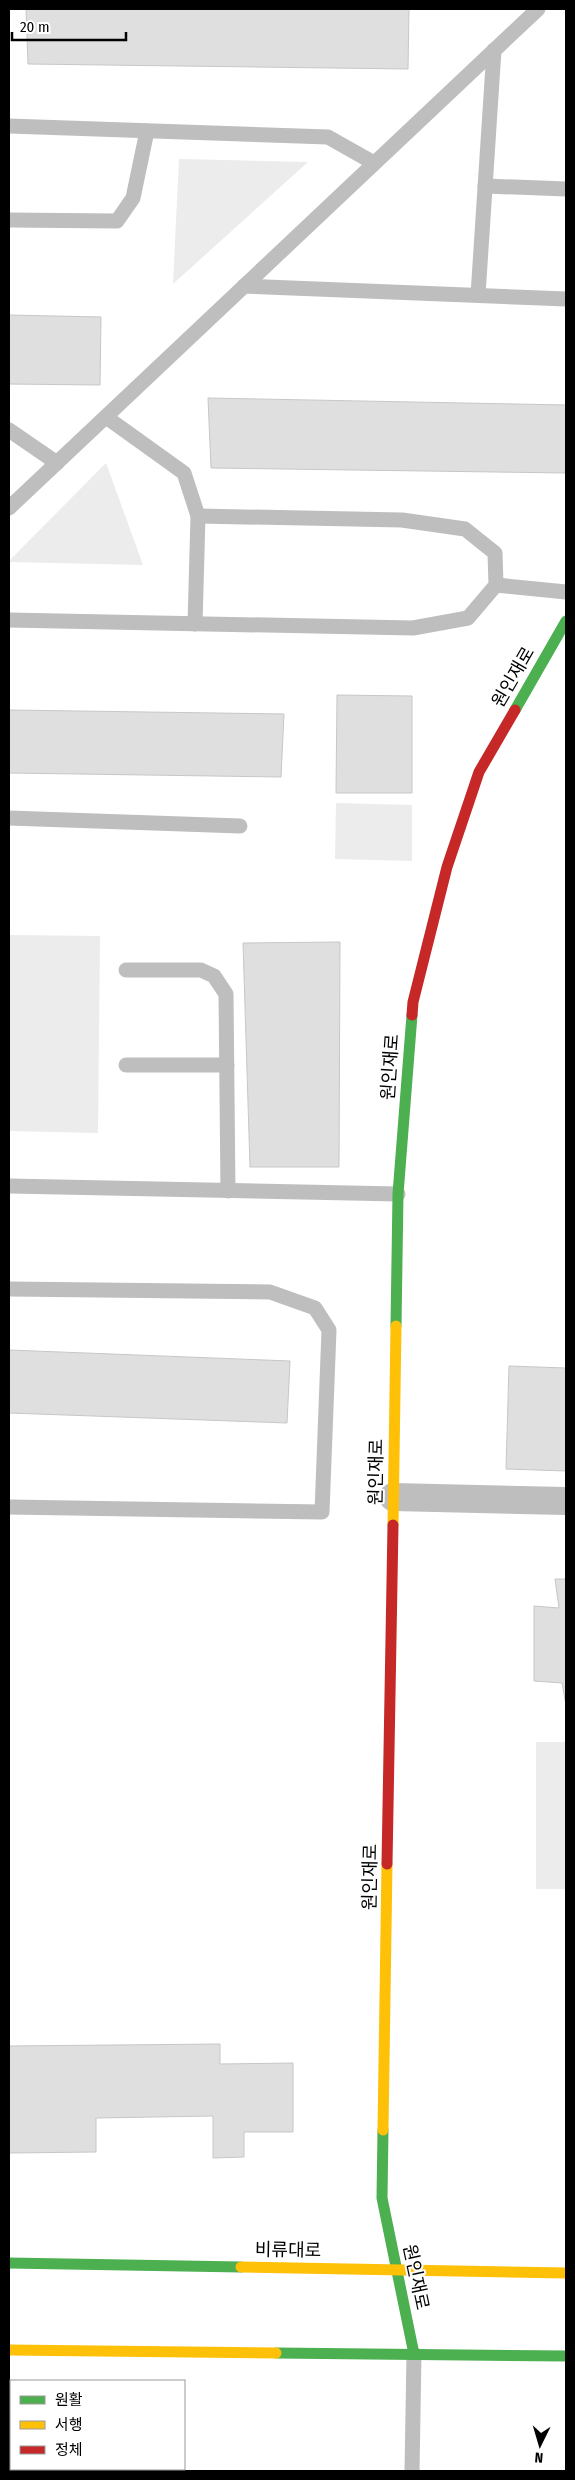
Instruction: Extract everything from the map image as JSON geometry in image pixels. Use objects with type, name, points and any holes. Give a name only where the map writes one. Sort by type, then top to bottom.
[{"type":"main road","name":"원인재로","points":[[414,2354],[382,2198],[398,1194],[413,1002],[447,867],[479,772],[566,621]]},
{"type":"main road","name":"비류대로","points":[[9,2263],[566,2273]]},
{"type":"main road","points":[[9,2350],[566,2356]]},
{"type":"street","points":[[393,1497],[566,1500]]},
{"type":"lane","points":[[9,508],[538,9]]},
{"type":"lane","points":[[478,295],[494,50]]},
{"type":"lane","points":[[9,126],[328,137],[374,163]]},
{"type":"lane","points":[[9,220],[117,222],[133,198],[147,131]]},
{"type":"lane","points":[[485,186],[566,189]]},
{"type":"lane","points":[[244,286],[566,300]]},
{"type":"lane","points":[[106,416],[184,473],[198,516],[195,624]]},
{"type":"lane","points":[[9,430],[57,463]]},
{"type":"lane","points":[[9,620],[413,628],[468,618],[496,585],[495,553],[465,529],[402,520],[198,516]]},
{"type":"lane","points":[[496,585],[566,592]]},
{"type":"lane","points":[[9,818],[240,826]]},
{"type":"lane","points":[[126,970],[201,970],[214,976],[226,994],[228,1191]]},
{"type":"lane","points":[[126,1065],[227,1065]]},
{"type":"lane","points":[[9,1186],[398,1194]]},
{"type":"lane","points":[[9,1289],[270,1292],[315,1308],[329,1330],[322,1512],[9,1507]]},
{"type":"lane","points":[[412,2471],[414,2354]]},
{"type":"shaded area","points":[[179,159],[308,162],[173,284]]},
{"type":"shaded area","points":[[106,463],[143,565],[9,562],[9,561]]},
{"type":"shaded area","points":[[336,803],[412,805],[412,861],[335,859]]},
{"type":"shaded area","points":[[9,935],[100,936],[98,1133],[9,1131]]},
{"type":"shaded area","points":[[536,1742],[566,1742],[566,1889],[536,1889]]},
{"type":"building","points":[[26,9],[409,9],[408,69],[28,64]]},
{"type":"building","points":[[9,315],[101,317],[100,385],[9,384]]},
{"type":"building","points":[[208,398],[566,405],[566,473],[211,468]]},
{"type":"building","points":[[337,695],[412,696],[412,793],[336,793]]},
{"type":"building","points":[[9,710],[284,714],[281,777],[9,773]]},
{"type":"building","points":[[340,942],[339,1167],[250,1167],[243,943]]},
{"type":"building","points":[[9,1350],[290,1361],[287,1423],[9,1413]]},
{"type":"building","points":[[509,1366],[566,1368],[566,1471],[506,1469]]},
{"type":"building","points":[[555,1579],[566,1579],[566,1705],[562,1683],[534,1681],[534,1606],[559,1608]]},
{"type":"building","points":[[220,2044],[220,2064],[293,2063],[293,2132],[244,2132],[244,2157],[213,2158],[213,2116],[96,2118],[96,2152],[9,2153],[9,2046]]},
{"type":"traffic: fast","points":[[515,710],[566,621]]},
{"type":"traffic: fast","points":[[396,1326],[398,1194],[412,1015]]},
{"type":"traffic: fast","points":[[383,2130],[382,2198],[414,2354]]},
{"type":"traffic: fast","points":[[9,2263],[241,2267]]},
{"type":"traffic: fast","points":[[276,2353],[566,2356]]},
{"type":"traffic: slow","points":[[393,1525],[396,1326]]},
{"type":"traffic: slow","points":[[383,2130],[387,1864]]},
{"type":"traffic: slow","points":[[241,2267],[566,2273]]},
{"type":"traffic: slow","points":[[9,2350],[276,2353]]},
{"type":"traffic: jam","points":[[412,1015],[413,1002],[447,867],[479,772],[515,710]]},
{"type":"traffic: jam","points":[[387,1864],[393,1525]]}]
